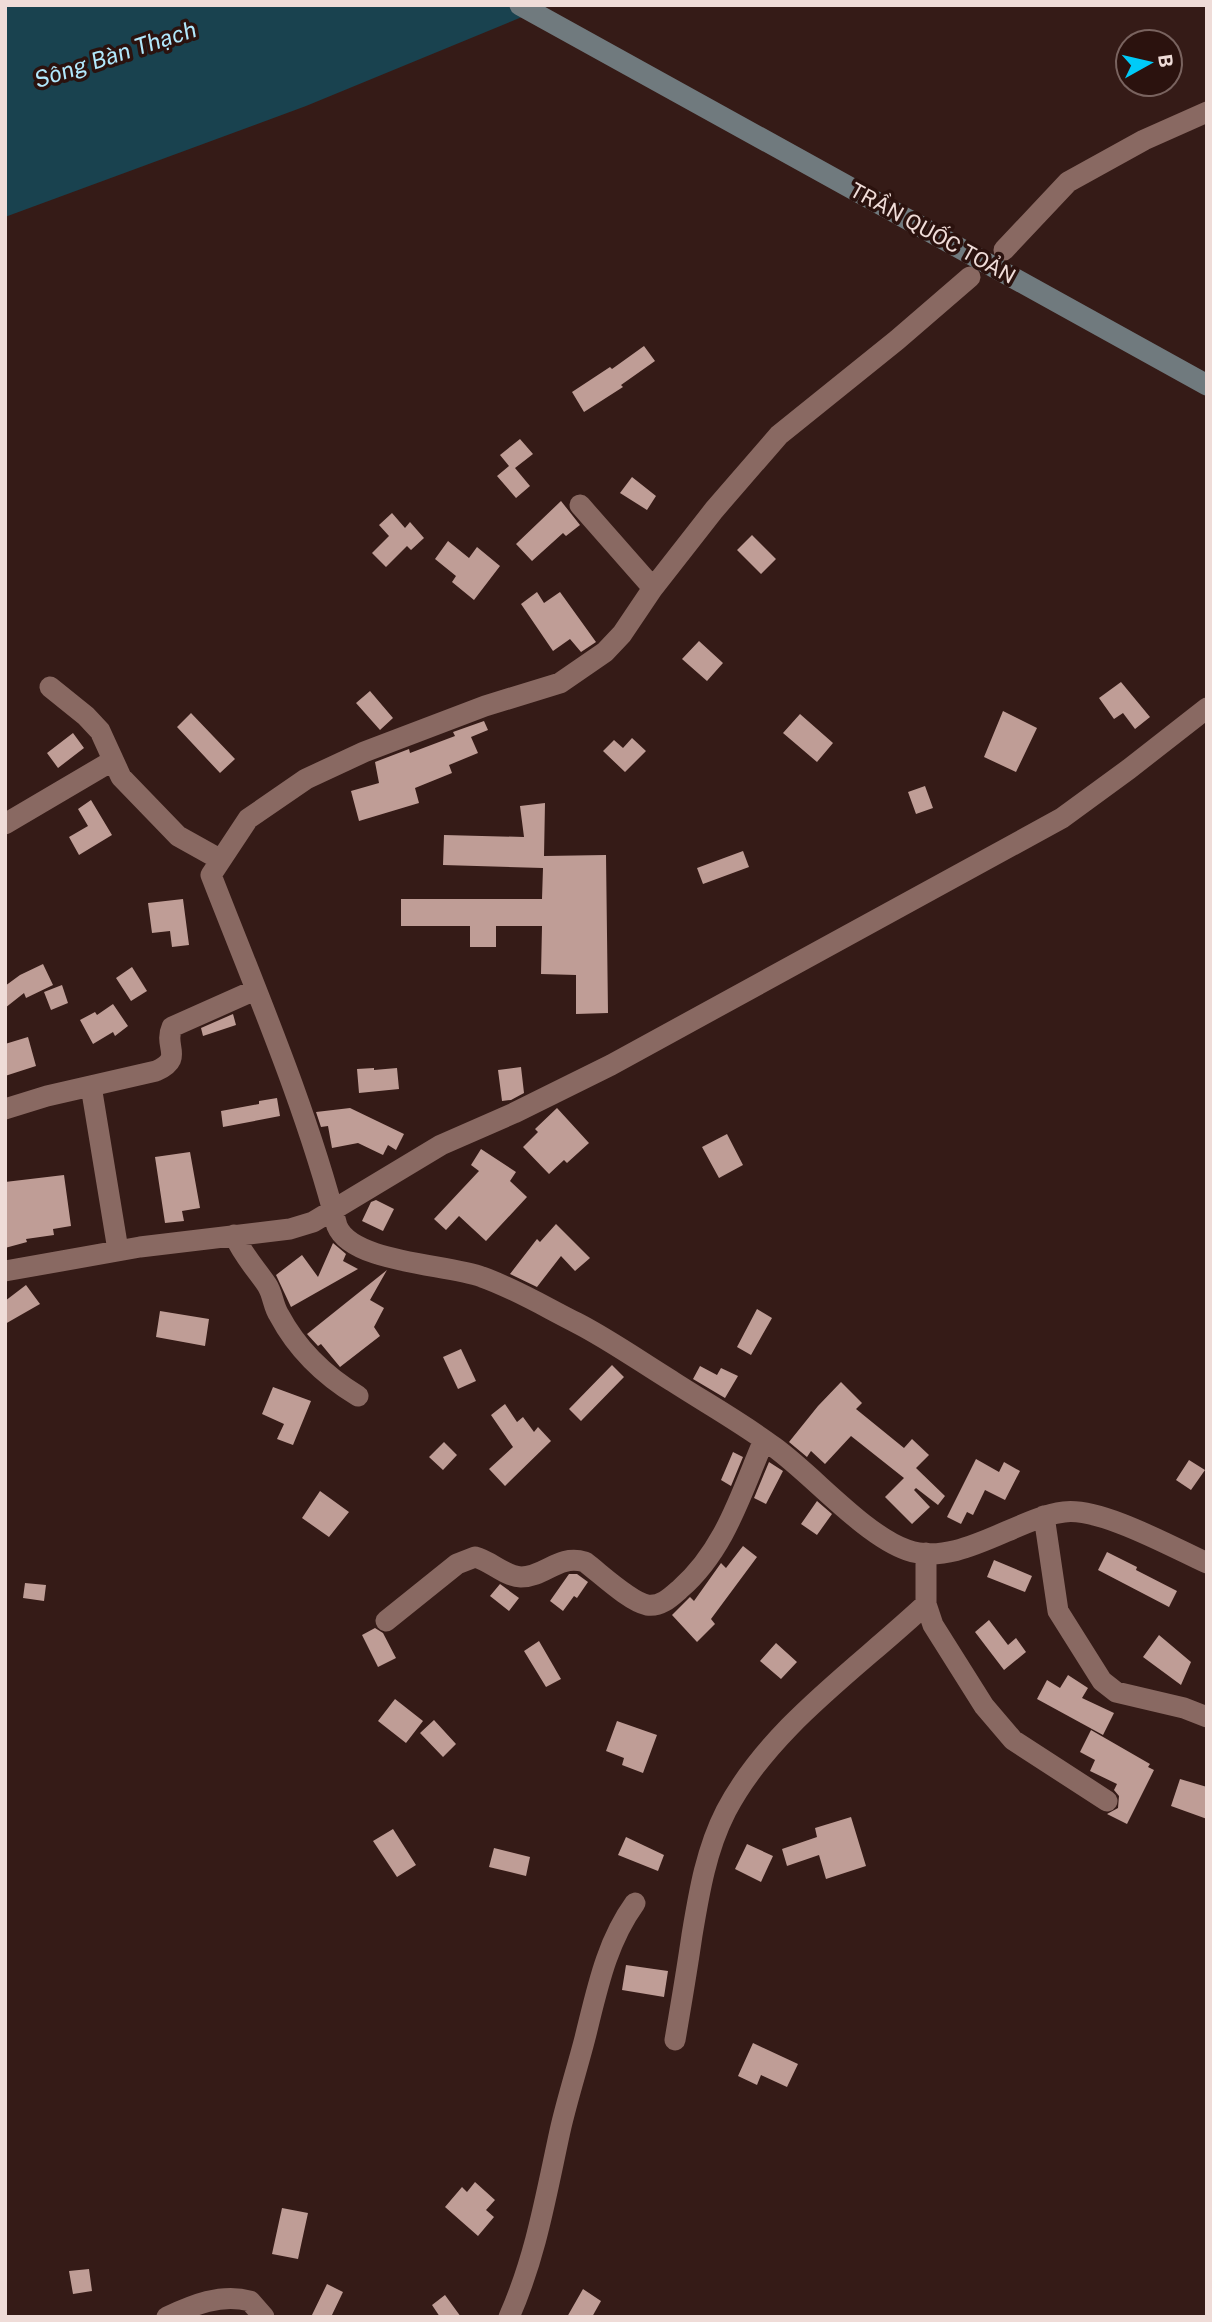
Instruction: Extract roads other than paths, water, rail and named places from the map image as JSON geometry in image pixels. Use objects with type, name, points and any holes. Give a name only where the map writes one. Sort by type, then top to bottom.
[{"type":"main road","name":"TRẦN QUỐC TOẢN","points":[[520,5],[1207,384]]},
{"type":"street","points":[[1004,250],[1068,182],[1144,140],[1207,112]]},
{"type":"street","points":[[971,277],[779,435],[714,510],[606,652],[560,683],[485,706],[364,752],[306,779],[248,819],[211,875],[305,1123],[341,1236],[352,1245],[381,1255],[482,1277],[581,1325],[764,1440],[867,1526],[894,1545],[910,1552],[949,1551],[989,1541],[1044,1516],[1065,1511],[1083,1512],[1121,1524],[1207,1563]]},
{"type":"street","points":[[580,505],[653,588]]},
{"type":"street","points":[[50,687],[86,716],[100,732],[121,777],[178,836],[221,860]]},
{"type":"street","points":[[5,1271],[118,1251],[290,1229],[313,1222],[441,1145],[514,1113],[611,1065],[1062,818],[1207,708]]},
{"type":"street","points":[[5,824],[112,761]]},
{"type":"street","points":[[5,1109],[164,1067],[172,1058],[172,1027],[255,990]]},
{"type":"street","points":[[91,1086],[118,1251]]},
{"type":"street","points":[[234,1235],[247,1262],[267,1286],[277,1312],[299,1345],[321,1369],[358,1396]]},
{"type":"street","points":[[386,1621],[457,1564],[475,1558],[517,1577],[527,1576],[566,1559],[576,1559],[585,1562],[636,1600],[647,1605],[665,1602],[696,1575],[717,1547],[764,1440]]},
{"type":"street","points":[[1044,1516],[1060,1618],[1102,1681],[1116,1692],[1184,1708],[1207,1717]]},
{"type":"street","points":[[926,1553],[926,1604],[933,1625],[984,1706],[1013,1740],[1107,1801]]},
{"type":"street","points":[[675,2040],[701,1882],[726,1812],[762,1759],[796,1723],[826,1692],[926,1604]]},
{"type":"street","points":[[509,2317],[523,2287],[539,2235],[561,2129],[599,1980],[611,1944],[635,1903]]},
{"type":"street","points":[[167,2317],[225,2298],[250,2301],[264,2317]]},
{"type":"water","name":"Sông Bàn Thạch","points":[[5,5],[551,5],[306,106],[5,217]]}]
